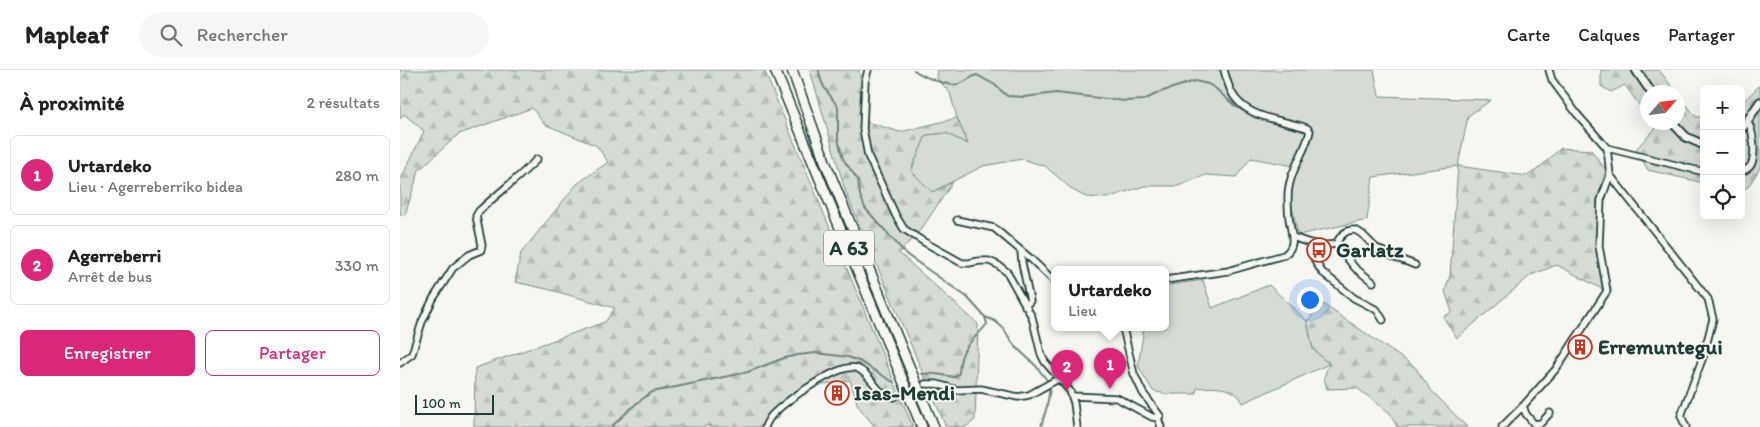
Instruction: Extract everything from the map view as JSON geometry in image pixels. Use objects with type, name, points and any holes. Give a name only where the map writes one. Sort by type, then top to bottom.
[{"type":"highway","name":"A 63","points":[[775,70],[922,427]]},
{"type":"highway","name":"A 63","points":[[792,70],[826,164],[934,427]]},
{"type":"main road","points":[[1636,70],[1646,85]]},
{"type":"main road","points":[[1745,125],[1760,102]]},
{"type":"main road","points":[[1679,130],[1686,137],[1700,143]]},
{"type":"street","points":[[868,70],[865,82],[863,128],[868,156],[900,223],[904,229],[924,242],[962,263],[969,264],[989,261],[1007,272],[1034,325],[1041,354],[1058,379],[1066,384],[1072,396],[1077,427]]},
{"type":"street","points":[[1169,279],[1228,271],[1284,255],[1292,246],[1293,237],[1288,214],[1288,188],[1310,131],[1305,127],[1262,116],[1247,109],[1236,99],[1231,91],[1224,70]]},
{"type":"street","points":[[1549,70],[1552,80],[1577,114],[1607,148],[1700,171]]},
{"type":"street","points":[[1745,169],[1751,165],[1753,153],[1751,126],[1747,122]]},
{"type":"street","points":[[1502,427],[1556,369],[1607,291],[1599,246],[1600,200],[1610,175],[1607,148]]},
{"type":"street","points":[[400,364],[412,354],[426,314],[453,268],[481,250],[482,245],[476,216],[478,211],[503,188],[514,182],[537,159]]},
{"type":"street","points":[[1610,175],[1708,299],[1713,319],[1703,357],[1681,416],[1686,427]]},
{"type":"street","points":[[957,220],[994,228],[1051,278]]},
{"type":"street","points":[[1336,244],[1346,232],[1357,230],[1377,248],[1415,265]]},
{"type":"street","points":[[1293,237],[1315,245],[1336,244]]},
{"type":"street","points":[[1336,244],[1354,268],[1373,282]]},
{"type":"street","points":[[1315,245],[1313,253],[1315,261],[1322,272],[1354,298],[1377,310],[1383,320]]},
{"type":"street","points":[[1021,252],[1030,301],[1025,306]]},
{"type":"street","points":[[1124,331],[1134,374],[1143,393],[1160,416],[1158,418],[1161,427]]},
{"type":"street","points":[[765,427],[771,416],[784,405],[813,384],[842,368],[849,367],[868,374],[882,393],[895,397]]},
{"type":"street","points":[[925,384],[937,384],[957,390],[981,389],[1018,397],[1029,394],[1058,379]]},
{"type":"street","points":[[1072,396],[1117,398],[1158,418]]},
{"type":"street","points":[[1523,406],[1534,424],[1541,423],[1550,414]]},
{"type":"green space","points":[[400,70],[764,70],[913,427],[875,427],[858,406],[850,380],[814,386],[782,409],[778,418],[764,424],[762,427],[709,427],[709,425],[704,427],[474,427],[475,368],[605,322],[615,308],[515,282],[521,253],[577,184],[608,162],[597,146],[544,124],[532,108],[459,134],[419,170],[405,215],[400,214],[400,181],[424,131],[404,114],[400,119]]},
{"type":"green space","points":[[810,70],[859,70],[867,122],[900,132],[957,118],[968,144],[946,133],[926,135],[911,171],[932,192],[953,182],[922,228],[899,253],[978,324],[975,420],[966,427],[946,427],[846,193]]},
{"type":"green space","points":[[938,70],[1374,70],[1379,96],[1491,100],[1468,116],[1458,166],[1373,177],[1367,220],[1298,235],[1290,198],[1294,166],[1251,158],[1236,177],[1206,175],[1178,186],[1144,186],[1107,198],[1086,197],[1074,191],[1045,166],[1022,159],[983,166],[932,192],[911,171],[926,135],[946,133],[968,144],[957,118],[950,93],[937,78]]},
{"type":"green space","points":[[1601,70],[1659,70],[1671,85],[1640,85],[1640,106],[1625,85],[1611,92],[1601,86]]},
{"type":"green space","points":[[1760,85],[1760,168],[1748,187],[1745,188],[1745,130],[1745,100]]},
{"type":"green space","points":[[1685,103],[1696,117],[1700,117],[1700,182],[1648,170],[1636,149],[1654,130],[1685,130]]},
{"type":"green space","points":[[1561,148],[1591,150],[1606,170],[1597,200],[1597,245],[1604,290],[1557,265],[1531,275],[1457,338],[1443,317],[1452,312],[1445,291],[1450,276],[1458,166],[1527,176],[1538,169]]},
{"type":"green space","points":[[1203,280],[1212,308],[1269,285],[1307,321],[1313,349],[1329,364],[1243,403],[1235,393],[1223,388],[1197,388],[1196,394],[1166,394],[1153,391],[1138,366],[1144,331],[1169,331],[1169,285]]},
{"type":"green space","points":[[1323,304],[1415,367],[1430,389],[1467,427],[1397,427],[1390,413],[1357,388],[1327,389],[1324,377],[1329,364],[1313,349],[1307,321]]},
{"type":"waterway","points":[[819,70],[824,87],[838,107],[838,139],[843,159],[858,180],[860,195],[865,208],[907,255],[967,297],[985,317],[987,324],[964,350],[959,373],[955,377],[922,374]]},
{"type":"waterway","points":[[914,70],[936,81],[955,85],[977,75],[995,85],[1007,96],[1024,97],[1056,93],[1125,101],[1144,100],[1160,92],[1195,81],[1215,88],[1235,106],[1254,117],[1304,131]]},
{"type":"waterway","points":[[985,317],[995,321],[1003,328],[1014,345],[1036,366],[1047,380]]},
{"type":"waterway","points":[[611,427],[652,392],[748,372],[784,358],[798,355],[816,353],[848,357],[861,362],[893,382]]},
{"type":"waterway","points":[[1041,427],[1050,388]]},
{"type":"tunnel","points":[[895,397],[925,384]]},
{"type":"place","name":"Garlatz","points":[[1319,250]]},
{"type":"place","name":"Erremuntegui","points":[[1580,347]]},
{"type":"place","name":"Urtardeko","points":[[1110,389]]},
{"type":"place","name":"Agerreberri","points":[[1067,391]]},
{"type":"place","name":"Isas-Mendi","points":[[837,393]]}]
